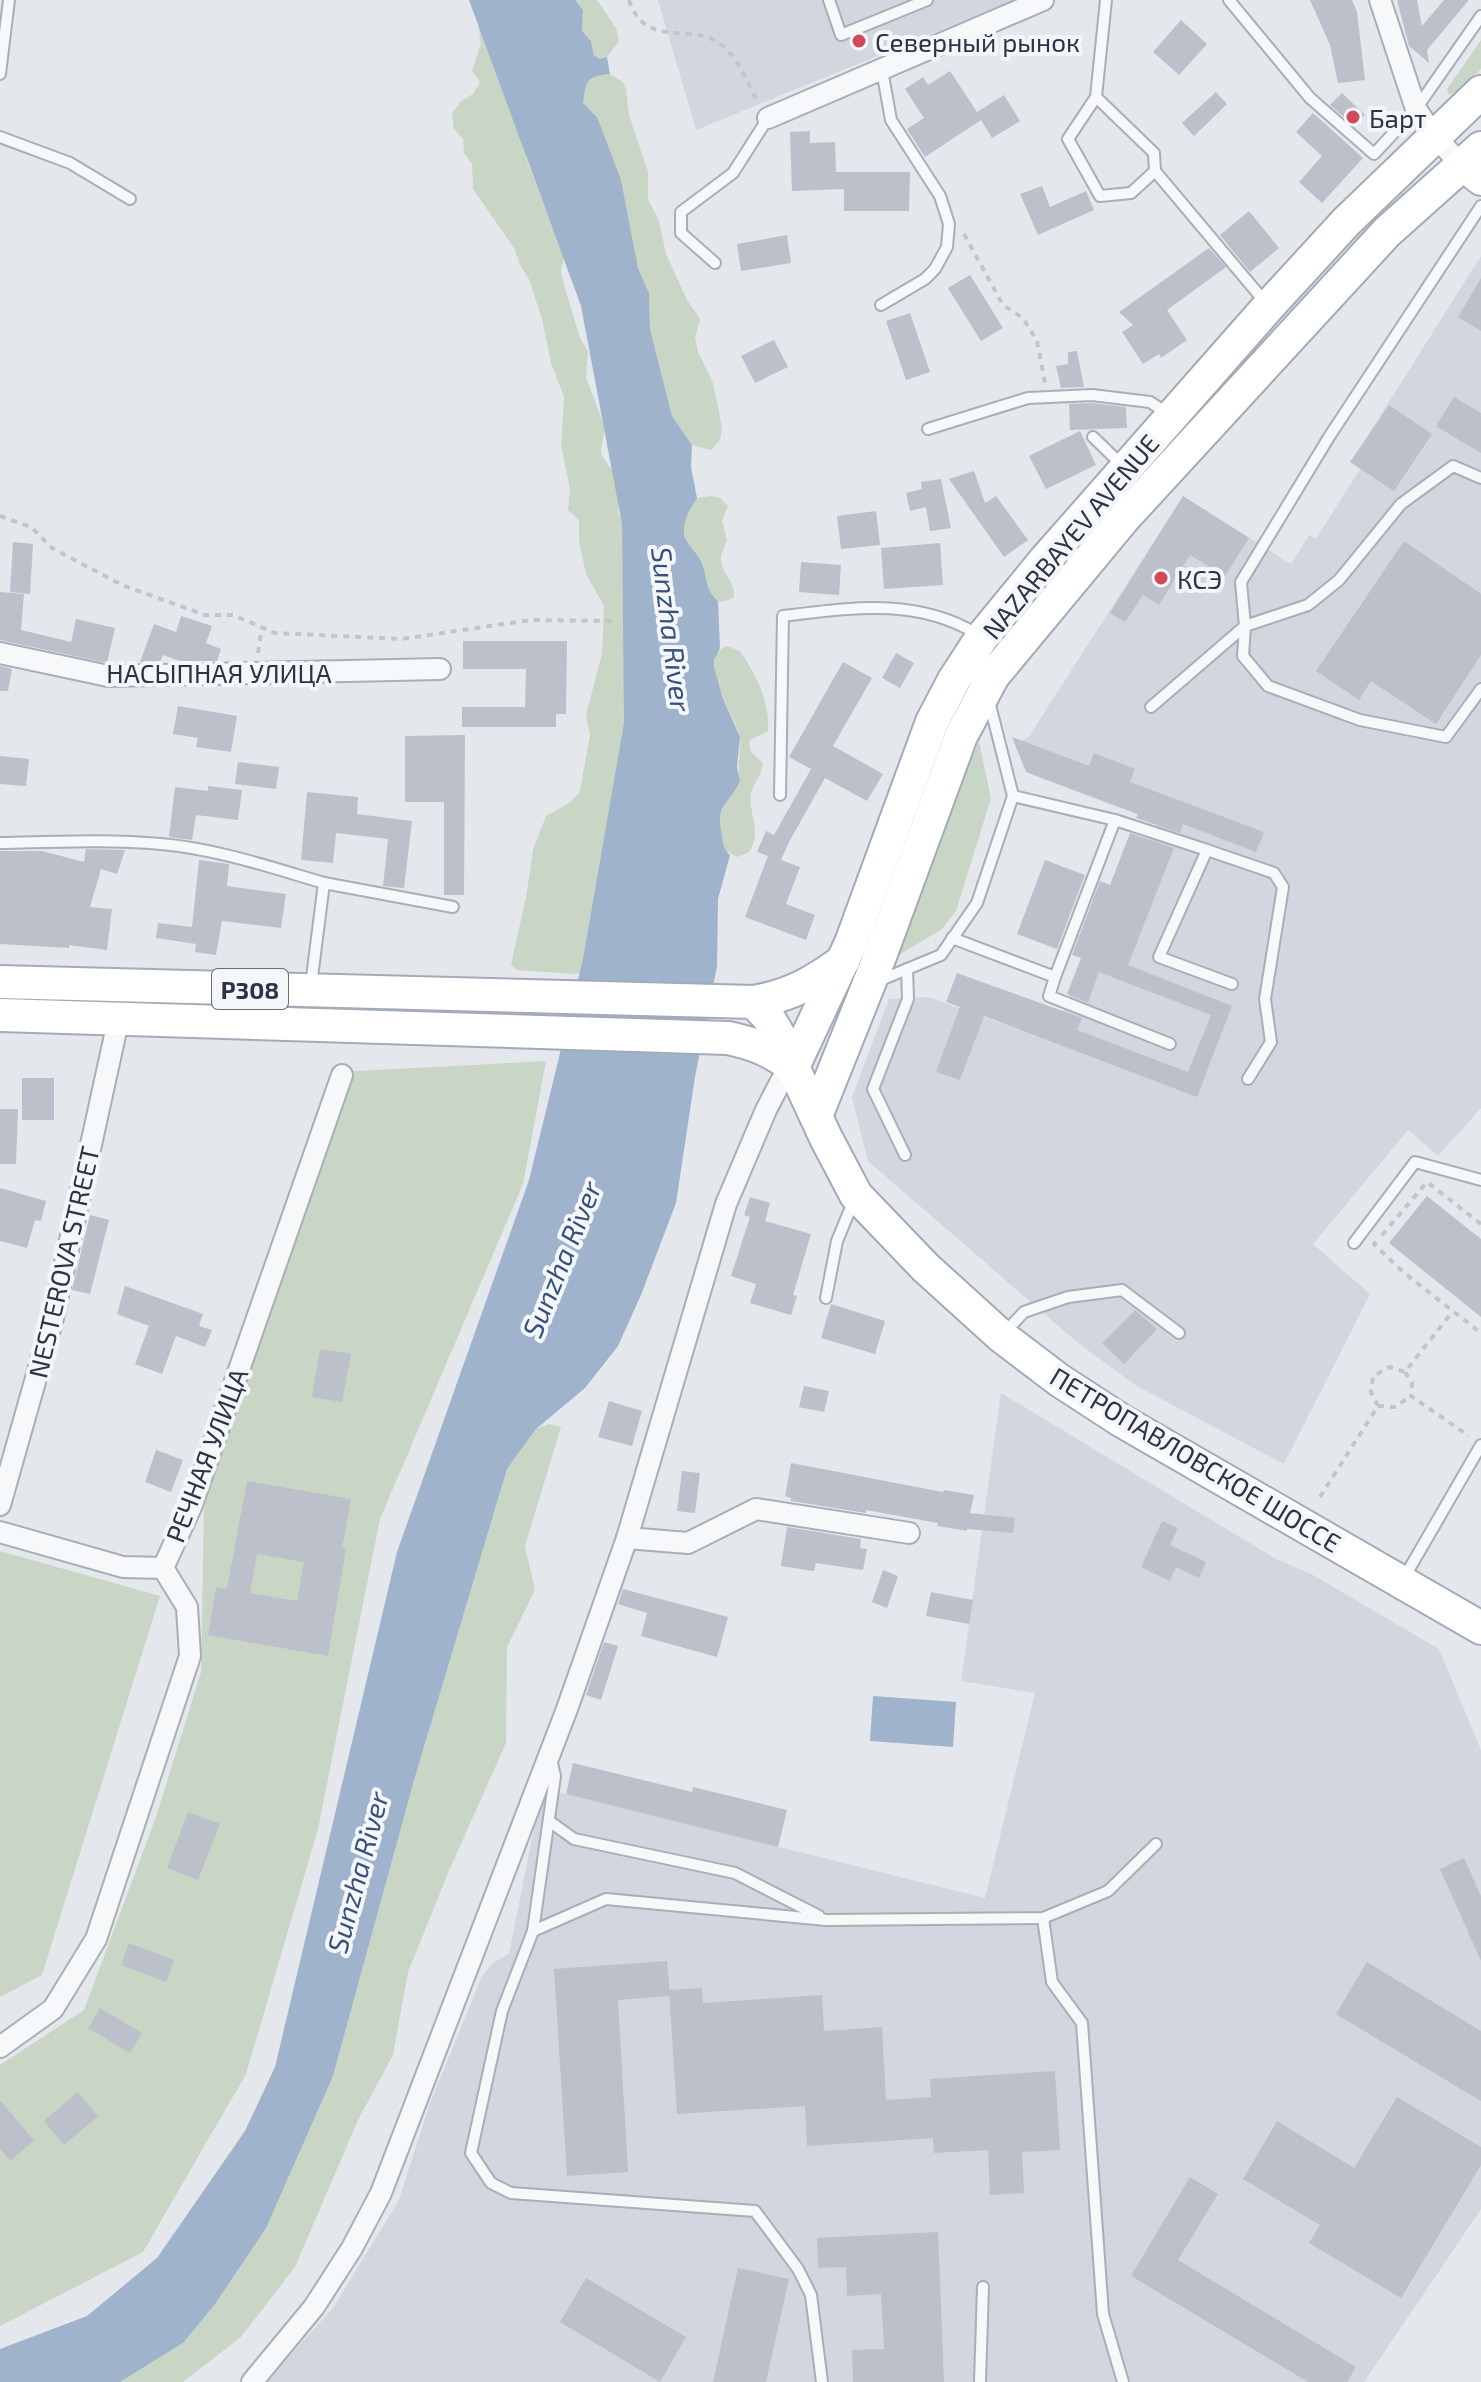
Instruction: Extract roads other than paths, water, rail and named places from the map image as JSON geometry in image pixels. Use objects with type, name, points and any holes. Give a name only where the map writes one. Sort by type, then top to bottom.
[{"type":"main road","name":"NAZARBAYEV AVENUE","points":[[793,1067],[843,961],[932,722],[982,637],[1046,559],[1268,307],[1346,222],[1481,92]]},
{"type":"main road","name":"NAZARBAYEV AVENUE","points":[[816,1116],[961,736],[993,676],[1124,518],[1387,232],[1475,164]]},
{"type":"main road","points":[[740,1001],[783,996],[804,987],[843,961]]},
{"type":"main road","name":"P308","points":[[0,982],[740,1001]]},
{"type":"main road","points":[[793,1067],[812,1054],[863,999]]},
{"type":"main road","name":"ПЕТРОПАВЛОВСКОЕ ШОССЕ","points":[[740,1001],[777,1031],[856,1195],[926,1268],[1001,1336],[1059,1380],[1122,1421],[1402,1581],[1478,1629]]},
{"type":"main road","name":"P308","points":[[0,1015],[728,1038],[761,1046],[793,1067]]},
{"type":"street","points":[[768,118],[1043,0]]},
{"type":"street","points":[[1380,0],[1416,109],[1435,137],[1475,164]]},
{"type":"street","name":"НАСЫПНАЯ УЛИЦА","points":[[0,653],[108,676],[440,669]]},
{"type":"street","name":"NESTEROVA STREET","points":[[0,1505],[53,1318],[119,1017]]},
{"type":"street","points":[[252,2382],[314,2307],[352,2248],[381,2193],[550,1753],[627,1538],[726,1204],[766,1110],[781,1081],[793,1067]]},
{"type":"street","name":"РЕЧНАЯ УЛИЦА","points":[[0,2047],[53,2009],[96,1939],[190,1656],[187,1607],[163,1568],[191,1507],[342,1075]]},
{"type":"street","points":[[627,1538],[688,1543],[756,1509],[909,1533]]},
{"type":"street","points":[[0,1532],[123,1567],[163,1568]]},
{"type":"lane","points":[[0,74],[9,0]]},
{"type":"lane","points":[[829,0],[841,35],[927,0]]},
{"type":"lane","points":[[1106,0],[1096,97],[1068,139],[1100,196],[1131,193],[1155,171]]},
{"type":"lane","points":[[1229,0],[1310,98],[1374,154],[1416,109],[1481,16]]},
{"type":"lane","points":[[881,305],[925,279],[935,269],[947,247],[949,236],[946,209],[891,120],[882,70]]},
{"type":"lane","points":[[1096,97],[1154,153],[1155,171],[1268,307]]},
{"type":"lane","points":[[715,263],[681,233],[681,212],[733,173],[768,118]]},
{"type":"lane","points":[[0,137],[70,163],[130,199]]},
{"type":"lane","points":[[1481,206],[1329,437],[1241,582],[1245,626],[1243,656],[1268,686],[1360,720],[1446,737],[1481,689]]},
{"type":"lane","points":[[928,429],[1028,398],[1092,395],[1150,402],[1172,416]]},
{"type":"lane","points":[[1093,437],[1126,468]]},
{"type":"lane","points":[[1151,707],[1245,626],[1308,605],[1339,580],[1401,504],[1453,466],[1481,478]]},
{"type":"lane","points":[[780,795],[783,616],[885,606],[955,620],[982,637]]},
{"type":"lane","points":[[863,999],[907,969],[941,955],[977,903],[1013,796],[986,689]]},
{"type":"lane","points":[[1013,796],[1115,820],[1274,873],[1283,887],[1265,999],[1271,1042],[1248,1079]]},
{"type":"lane","points":[[1115,820],[1049,996],[1170,1044]]},
{"type":"lane","points":[[0,843],[97,841],[163,844],[237,857],[324,883],[453,907]]},
{"type":"lane","points":[[1207,850],[1159,957],[1232,984]]},
{"type":"lane","points":[[310,991],[324,883]]},
{"type":"lane","points":[[952,938],[1055,977]]},
{"type":"lane","points":[[905,1155],[873,1089],[908,999],[907,969]]},
{"type":"lane","points":[[1354,1243],[1415,1162],[1481,1180]]},
{"type":"lane","points":[[826,1298],[837,1241],[856,1195]]},
{"type":"lane","points":[[1001,1336],[1024,1312],[1068,1297],[1122,1290],[1179,1333]]},
{"type":"lane","points":[[1402,1581],[1481,1445]]},
{"type":"lane","points":[[550,1753],[555,1776],[533,1931],[502,2011],[471,2153],[491,2183],[511,2193],[755,2211],[798,2269],[811,2295],[822,2382]]},
{"type":"lane","points":[[549,1821],[574,1839],[735,1873],[826,1920]]},
{"type":"lane","points":[[533,1931],[606,1899],[826,1920],[1043,1918],[1108,1891],[1156,1844]]},
{"type":"lane","points":[[1043,1918],[1052,1982],[1082,2023],[1103,2314],[1123,2382]]},
{"type":"lane","points":[[980,2382],[983,2287]]},
{"type":"water","name":"Sunzha River","points":[[469,0],[575,0],[583,10],[582,31],[591,41],[594,55],[600,59],[607,57],[610,74],[596,76],[589,81],[583,103],[597,117],[621,180],[638,268],[649,293],[650,329],[672,416],[692,445],[691,467],[697,498],[686,519],[684,534],[701,561],[708,587],[718,601],[720,648],[714,667],[722,696],[740,737],[737,767],[740,781],[721,811],[723,845],[730,855],[718,899],[717,966],[695,1077],[676,1203],[618,1346],[585,1388],[536,1429],[507,1469],[415,1777],[333,2076],[266,2228],[215,2304],[183,2343],[120,2382],[0,2382],[0,2349],[87,2316],[157,2258],[245,2131],[275,2067],[397,1552],[529,1180],[583,959],[624,723],[622,524],[581,306]]},
{"type":"water","points":[[873,1696],[956,1702],[953,1747],[870,1741]]},
{"type":"place","name":"Северный рынок","points":[[859,41]]},
{"type":"place","name":"Барт","points":[[1353,117]]},
{"type":"place","name":"КСЭ","points":[[1161,578]]}]
